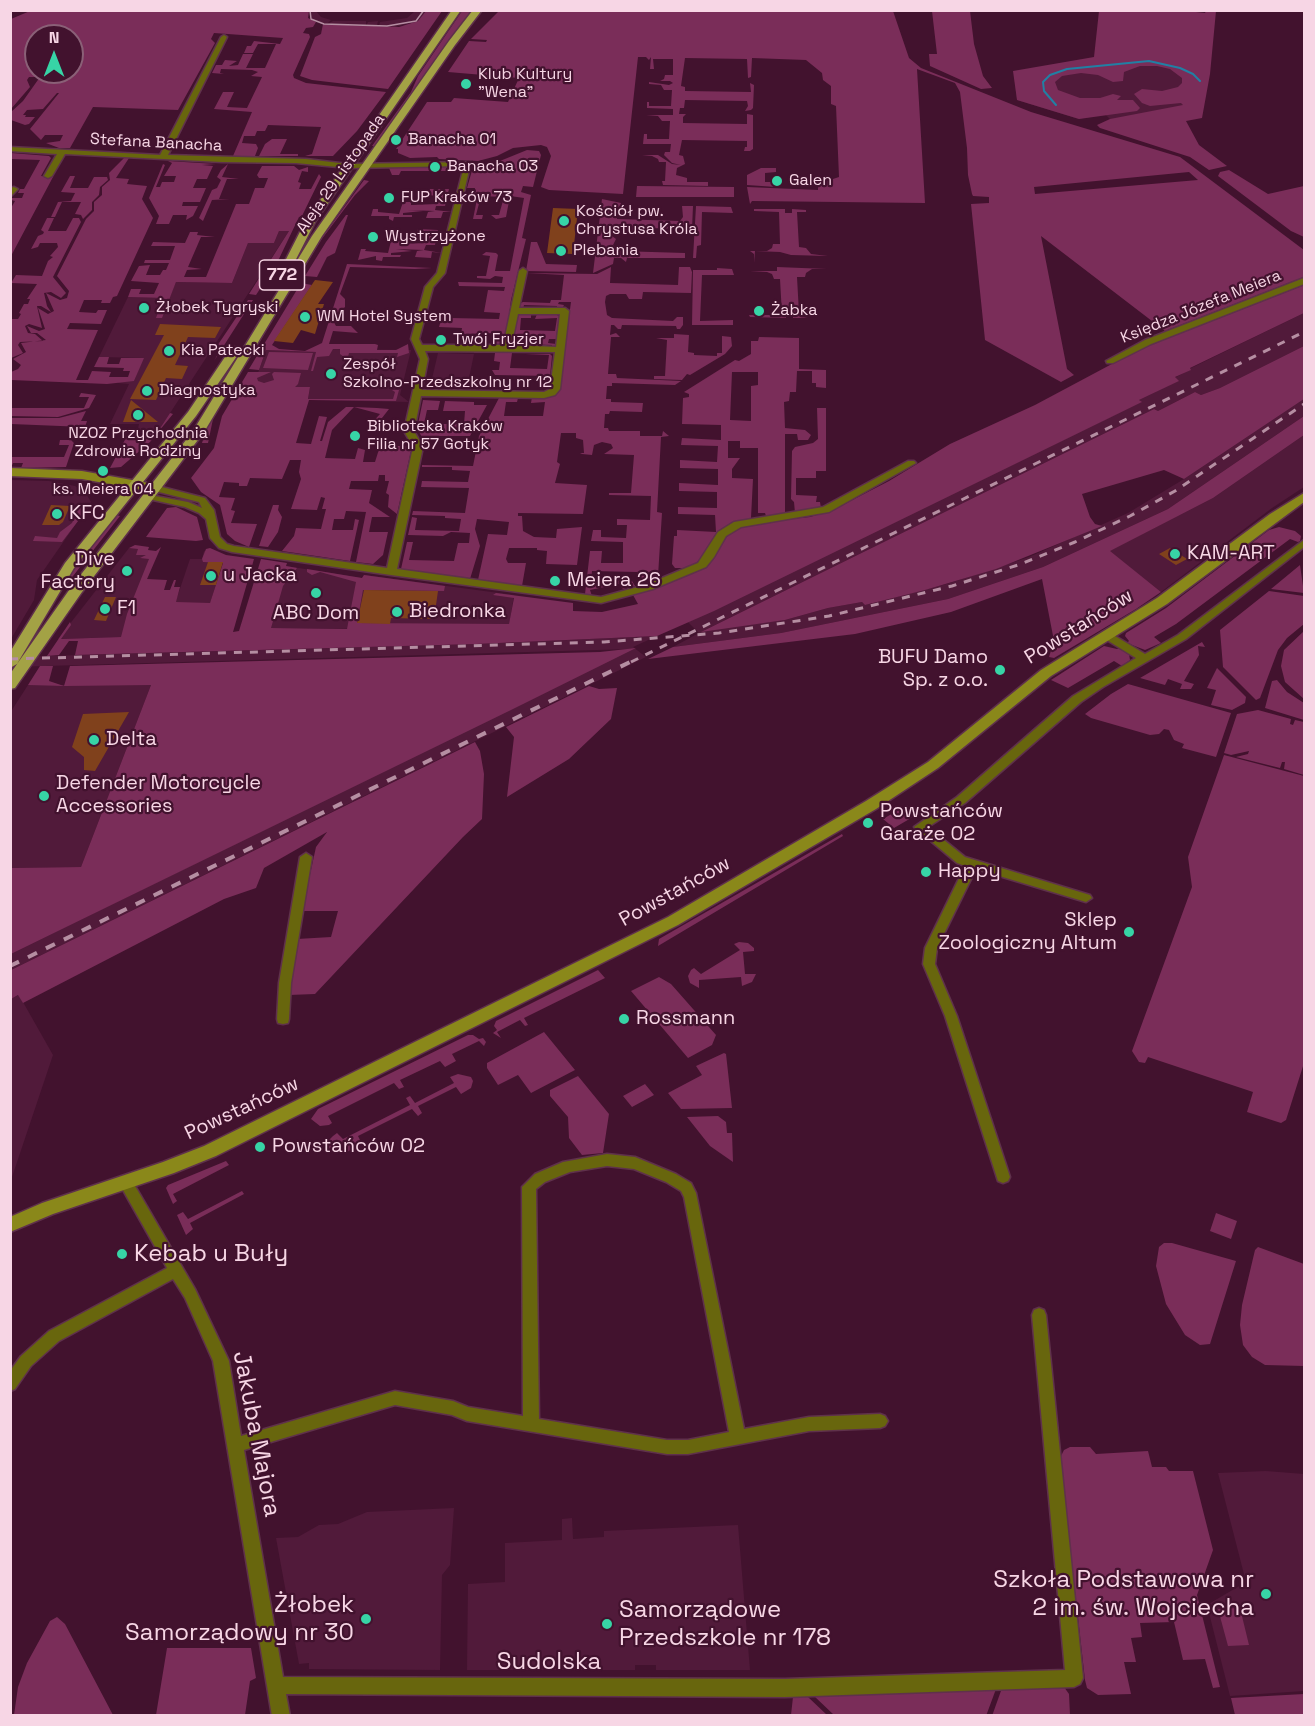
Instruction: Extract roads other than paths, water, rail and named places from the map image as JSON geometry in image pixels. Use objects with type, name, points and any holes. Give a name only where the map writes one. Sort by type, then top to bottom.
[{"type":"main road","name":"Aleja 29 Listopada","points":[[10,664],[69,566],[192,414],[286,268],[310,222],[457,10]]},
{"type":"main road","name":"Aleja 29 Listopada","points":[[10,686],[58,615],[204,424],[316,236],[452,43],[478,10]]},
{"type":"street","points":[[163,157],[224,37]]},
{"type":"street","name":"Stefana Banacha","points":[[10,149],[299,162],[468,164],[441,272],[429,287],[414,339],[418,348]]},
{"type":"street","points":[[48,176],[62,152]]},
{"type":"street","points":[[510,348],[508,342],[523,271]]},
{"type":"street","name":"Księdza Józefa Meiera","points":[[1110,362],[1148,342],[1305,281]]},
{"type":"street","points":[[417,393],[550,394],[555,389],[566,311],[514,310]]},
{"type":"street","points":[[391,572],[418,447],[409,430],[424,359],[418,348],[560,350]]},
{"type":"street","points":[[10,472],[64,475],[75,480],[151,492],[192,506],[210,518],[215,538],[220,544],[232,549],[594,600],[649,588],[702,565],[720,536],[738,524],[826,510],[911,463]]},
{"type":"street","name":"Powstańców","points":[[10,1225],[48,1208],[126,1183],[210,1151],[673,921],[902,786],[933,765],[1037,679],[1162,601],[1274,517],[1305,497]]},
{"type":"street","points":[[1086,898],[961,860],[920,827],[961,800],[1077,699],[1182,637],[1305,543]]},
{"type":"street","points":[[1106,634],[1144,658]]},
{"type":"street","points":[[283,1019],[285,983],[306,857]]},
{"type":"street","points":[[972,864],[928,957],[951,1016],[1004,1177]]},
{"type":"street","points":[[531,1424],[529,1187],[547,1174],[568,1166],[607,1160],[635,1163],[671,1178],[686,1187],[691,1197],[738,1438]]},
{"type":"street","name":"Jakuba Majora","points":[[126,1183],[190,1294],[221,1361],[281,1716]]},
{"type":"street","points":[[10,1384],[26,1361],[54,1336],[176,1270]]},
{"type":"street","name":"Sudolska","points":[[276,1685],[784,1688],[1074,1678],[1039,1315]]},
{"type":"street","points":[[236,1445],[395,1398],[453,1408],[466,1414],[667,1447],[688,1448],[809,1424],[880,1421]]},
{"type":"waterway","points":[[1056,105],[1044,91],[1043,82],[1050,75],[1067,69],[1149,61],[1180,68],[1193,74],[1200,81]]},
{"type":"tram line","points":[[310,10],[311,19],[324,24],[387,26],[416,21],[424,10]]},
{"type":"railway","points":[[685,636],[1304,332]]},
{"type":"railway","points":[[685,636],[719,633],[829,616],[952,586],[1018,565],[1075,542],[1130,516],[1175,491],[1304,404]]},
{"type":"railway","points":[[10,659],[604,642],[685,636]]},
{"type":"railway","points":[[631,662],[685,636]]},
{"type":"railway","points":[[10,966],[634,660]]},
{"type":"place","name":"Klub Kultury \"Wena\"","points":[[466,84]]},
{"type":"place","name":"Banacha 01","points":[[396,140]]},
{"type":"place","name":"Banacha 03","points":[[435,167]]},
{"type":"place","name":"Galen","points":[[777,181]]},
{"type":"place","name":"FUP Kraków 73","points":[[389,198]]},
{"type":"place","name":"Kościół pw. Chrystusa Króla","points":[[564,221]]},
{"type":"place","name":"Wystrzyżone","points":[[373,237]]},
{"type":"place","name":"Plebania","points":[[561,251]]},
{"type":"place","name":"Żłobek Tygryski","points":[[144,308]]},
{"type":"place","name":"Żabka","points":[[759,311]]},
{"type":"place","name":"WM Hotel System","points":[[305,317]]},
{"type":"place","name":"Twój Fryzjer","points":[[441,340]]},
{"type":"place","name":"Kia Patecki","points":[[169,351]]},
{"type":"place","name":"Zespół Szkolno-Przedszkolny nr 12","points":[[331,374]]},
{"type":"place","name":"Diagnostyka","points":[[147,391]]},
{"type":"place","name":"NZOZ Przychodnia Zdrowia Rodziny","points":[[138,415]]},
{"type":"place","name":"Biblioteka Kraków Filia nr 57 Gotyk","points":[[355,436]]},
{"type":"place","name":"ks. Meiera 04","points":[[103,471]]},
{"type":"place","name":"KFC","points":[[57,514]]},
{"type":"place","name":"KAM-ART","points":[[1175,554]]},
{"type":"place","name":"Dive Factory","points":[[127,571]]},
{"type":"place","name":"u Jacka","points":[[211,576]]},
{"type":"place","name":"Meiera 26","points":[[555,581]]},
{"type":"place","name":"ABC Dom","points":[[316,593]]},
{"type":"place","name":"F1","points":[[105,609]]},
{"type":"place","name":"Biedronka","points":[[397,612]]},
{"type":"place","name":"BUFU Damo Sp. z o.o.","points":[[1000,670]]},
{"type":"place","name":"Delta","points":[[94,740]]},
{"type":"place","name":"Defender Motorcycle Accessories","points":[[44,796]]},
{"type":"place","name":"Powstańców Garaże 02","points":[[868,823]]},
{"type":"place","name":"Happy","points":[[926,872]]},
{"type":"place","name":"Sklep Zoologiczny Altum","points":[[1129,932]]},
{"type":"place","name":"Rossmann","points":[[624,1019]]},
{"type":"place","name":"Powstańców 02","points":[[260,1147]]},
{"type":"place","name":"Kebab u Buły","points":[[122,1254]]},
{"type":"place","name":"Szkoła Podstawowa nr 2 im. św. Wojciecha","points":[[1266,1594]]},
{"type":"place","name":"Żłobek Samorządowy nr 30","points":[[366,1619]]},
{"type":"place","name":"Samorządowe Przedszkole nr 178","points":[[607,1624]]}]
